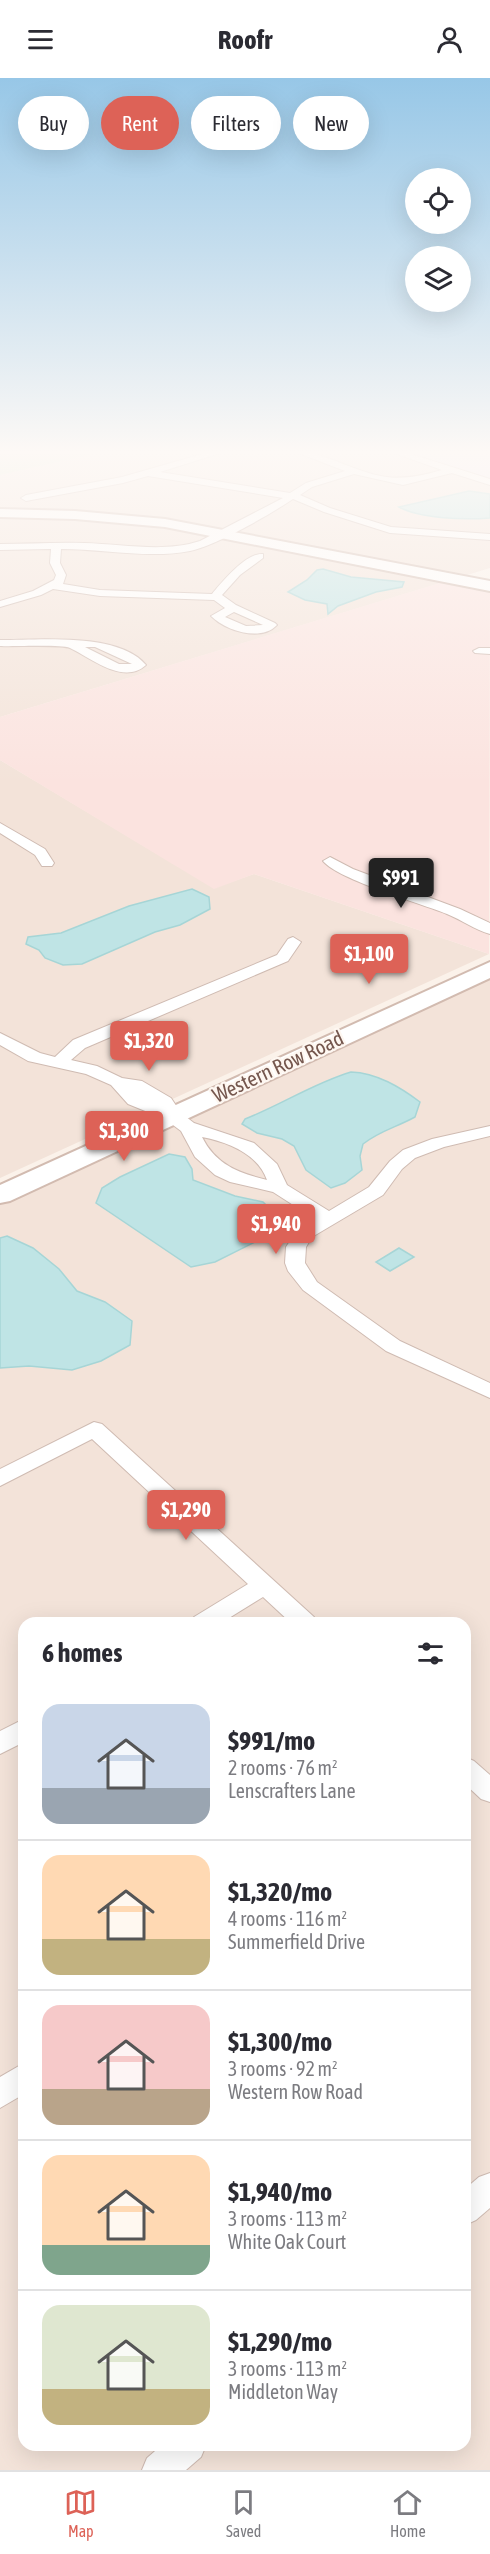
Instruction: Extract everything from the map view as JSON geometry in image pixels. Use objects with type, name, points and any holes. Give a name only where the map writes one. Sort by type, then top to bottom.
[{"type":"main road","points":[[368,561],[490,586]]},
{"type":"main road","points":[[389,561],[490,579]]},
{"type":"main road","name":"Western Row Road","points":[[0,1195],[169,1114],[490,953]]},
{"type":"main road","name":"Western Row Road","points":[[0,1178],[169,1114],[490,969]]},
{"type":"street","points":[[54,586],[62,575],[55,561]]},
{"type":"street","points":[[217,597],[219,590],[253,561]]},
{"type":"street","points":[[0,604],[54,586],[100,593],[217,597],[235,608]]},
{"type":"street","points":[[0,643],[75,643]]},
{"type":"street","points":[[0,827],[40,852],[47,863]]},
{"type":"street","points":[[490,920],[438,897],[357,868],[330,861],[348,872],[455,912],[490,929]]},
{"type":"street","points":[[58,1062],[79,1044],[283,958],[293,942]]},
{"type":"street","points":[[0,1038],[34,1057],[92,1070],[118,1082],[122,1092],[254,1150],[273,1168],[279,1188]]},
{"type":"street","points":[[169,1114],[201,1153],[221,1171],[245,1180],[279,1188],[328,1218]]},
{"type":"street","points":[[490,1131],[438,1143],[409,1154],[396,1165],[376,1191],[305,1233],[296,1247],[295,1263],[303,1279],[354,1320],[393,1346],[490,1391]]},
{"type":"street","points":[[0,1478],[94,1429],[300,1617]]},
{"type":"street","points":[[212,1617],[265,1585]]},
{"type":"street","points":[[0,1744],[18,1734]]},
{"type":"street","points":[[471,1774],[490,1791]]},
{"type":"street","points":[[0,2094],[18,2081]]},
{"type":"street","points":[[471,2204],[490,2187]]},
{"type":"street","points":[[159,2470],[182,2451]]},
{"type":"shaded area","points":[[0,561],[490,561],[490,568],[0,717]]},
{"type":"shaded area","points":[[453,579],[490,586],[489,954],[254,874],[214,889],[0,760],[0,717]]},
{"type":"shaded area","points":[[0,760],[214,888],[254,874],[489,954],[0,1178]]},
{"type":"shaded area","points":[[490,969],[490,2470],[0,2470],[0,1202]]},
{"type":"water","points":[[323,569],[351,577],[404,582],[402,587],[376,592],[338,606],[328,614],[327,604],[305,600],[288,592],[307,580],[317,570]]},
{"type":"water","points":[[192,889],[209,897],[210,909],[180,925],[155,932],[82,964],[63,965],[45,958],[39,950],[26,944],[28,937],[61,933],[129,906]]},
{"type":"water","points":[[351,1072],[370,1075],[388,1082],[420,1102],[415,1117],[382,1132],[363,1144],[360,1156],[362,1170],[345,1183],[331,1188],[306,1170],[294,1146],[282,1139],[257,1133],[242,1124],[245,1119],[324,1082]]},
{"type":"water","points":[[169,1154],[185,1157],[192,1169],[193,1180],[235,1196],[263,1202],[280,1219],[263,1238],[215,1262],[191,1267],[96,1203],[102,1188]]},
{"type":"water","points":[[7,1236],[33,1248],[59,1269],[77,1291],[105,1302],[132,1321],[130,1345],[101,1361],[72,1370],[29,1366],[0,1368],[0,1238]]},
{"type":"water","points":[[399,1248],[414,1257],[390,1271],[376,1262]]}]
